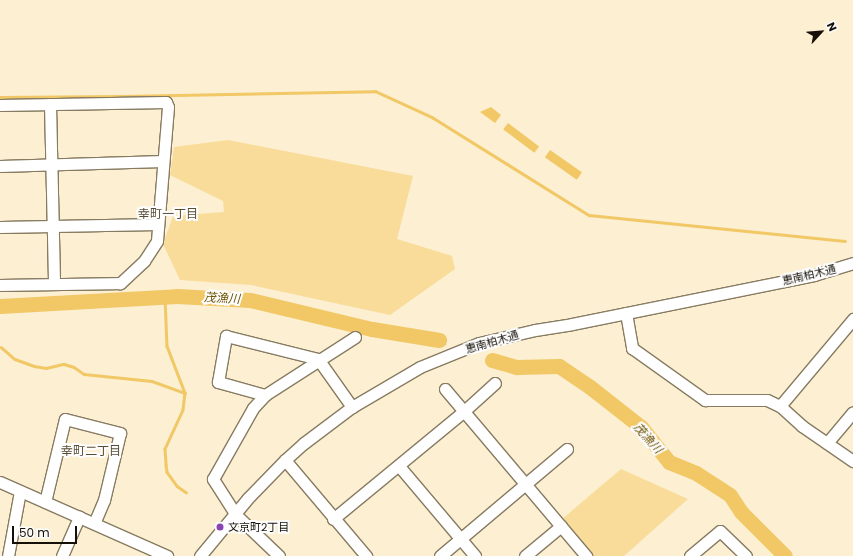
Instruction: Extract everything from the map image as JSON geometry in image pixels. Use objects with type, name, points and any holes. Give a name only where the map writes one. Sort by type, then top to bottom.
[{"type":"street","points":[[0,105],[166,102],[168,107],[157,241],[144,261],[120,283],[0,285]]},
{"type":"street","points":[[50,104],[54,283]]},
{"type":"street","points":[[0,166],[163,161]]},
{"type":"street","points":[[0,227],[158,224]]},
{"type":"street","name":"恵南柏木通","points":[[200,556],[236,515],[248,498],[285,460],[328,424],[352,407],[420,367],[479,343],[535,330],[814,275],[853,262]]},
{"type":"street","points":[[626,313],[632,348],[705,400],[767,400],[780,406],[802,426],[853,461]]},
{"type":"street","points":[[780,406],[853,319]]},
{"type":"street","points":[[266,395],[218,382],[226,336],[318,360],[352,407]]},
{"type":"street","points":[[279,556],[236,515],[213,479],[253,408],[266,395],[355,337]]},
{"type":"street","points":[[333,519],[462,412],[495,382]]},
{"type":"street","points":[[444,389],[586,556]]},
{"type":"street","points":[[827,443],[853,412]]},
{"type":"street","points":[[45,502],[66,419],[120,434],[104,500],[94,524]]},
{"type":"street","points":[[440,556],[567,449]]},
{"type":"street","points":[[285,460],[333,519],[366,556]]},
{"type":"street","points":[[398,466],[475,556]]},
{"type":"street","points":[[0,482],[167,556]]},
{"type":"street","points":[[8,556],[20,491]]},
{"type":"street","points":[[62,556],[79,517]]},
{"type":"street","points":[[525,556],[561,526]]},
{"type":"street","points":[[690,556],[720,531],[746,556]]},
{"type":"shaded area","points":[[491,107],[501,115],[495,123],[480,112]]},
{"type":"shaded area","points":[[508,123],[539,146],[534,153],[503,129]]},
{"type":"shaded area","points":[[228,140],[413,176],[397,239],[452,256],[455,269],[390,315],[251,285],[180,280],[163,244],[173,216],[224,212],[223,201],[170,175],[174,147]]},
{"type":"shaded area","points":[[550,150],[582,172],[577,180],[545,157]]},
{"type":"shaded area","points":[[621,469],[688,499],[624,556],[592,556],[561,520]]},
{"type":"waterway","points":[[0,97],[375,91],[432,117],[589,215],[845,241]]},
{"type":"waterway","name":"茂漁川","points":[[0,306],[177,296],[250,300],[372,329],[439,340]]},
{"type":"waterway","points":[[165,297],[167,346],[185,393],[183,410],[165,449],[166,465],[167,472],[177,486],[186,492]]},
{"type":"waterway","points":[[1,347],[15,359],[34,366],[46,368],[64,364],[74,367],[84,374],[152,381],[185,393]]},
{"type":"waterway","name":"茂漁川","points":[[492,360],[517,367],[559,366],[590,387],[641,427],[669,462],[696,473],[730,495],[741,512],[785,556]]},
{"type":"place","name":"文京町2丁目","points":[[220,527]]},
{"type":"district","name":"幸町一丁目","points":[[168,214]]},
{"type":"district","name":"幸町二丁目","points":[[91,451]]}]
